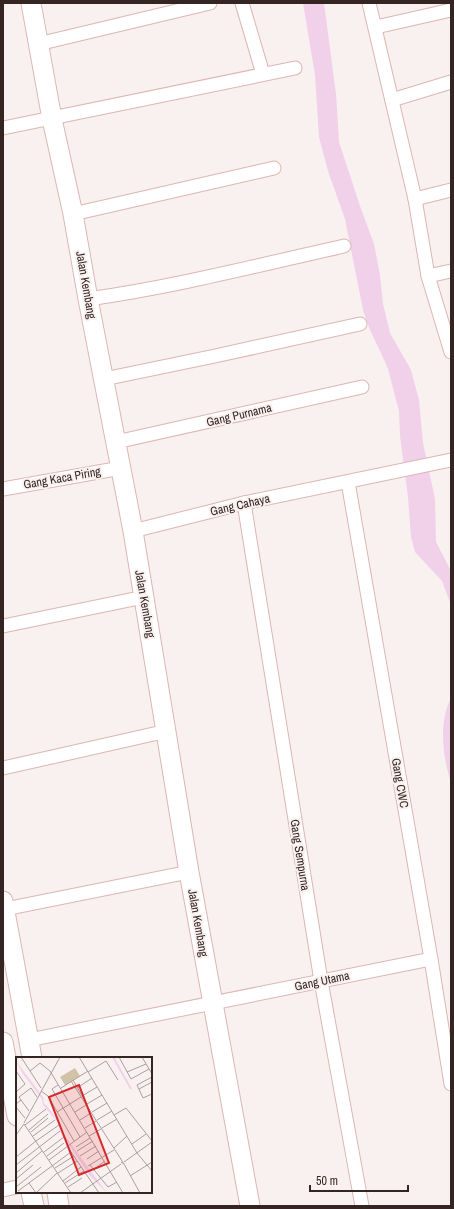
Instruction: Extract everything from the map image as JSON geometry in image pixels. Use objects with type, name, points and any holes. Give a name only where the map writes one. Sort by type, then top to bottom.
[{"type":"street","name":"Jalan Kembang","points":[[31,3],[52,119],[73,214],[88,300],[133,531],[189,872],[250,1206]]},
{"type":"street","points":[[38,44],[210,3]]},
{"type":"street","points":[[242,3],[263,74]]},
{"type":"street","points":[[369,3],[376,27],[415,199],[428,276],[450,347]]},
{"type":"street","points":[[376,27],[451,10]]},
{"type":"street","points":[[3,128],[295,68]]},
{"type":"street","points":[[392,100],[451,82]]},
{"type":"street","points":[[73,214],[274,168]]},
{"type":"street","points":[[415,199],[451,190]]},
{"type":"street","points":[[88,300],[205,277],[344,246]]},
{"type":"street","points":[[428,276],[451,271]]},
{"type":"street","points":[[104,379],[360,324]]},
{"type":"street","name":"Gang Purnama","points":[[116,442],[362,387]]},
{"type":"street","name":"Gang Cahaya","points":[[133,531],[244,504],[451,460]]},
{"type":"street","name":"Gang Kaca Piring","points":[[3,489],[121,468]]},
{"type":"street","name":"Gang CWC","points":[[348,482],[431,958],[451,1084]]},
{"type":"street","name":"Gang Sempurna","points":[[244,504],[321,981],[362,1206]]},
{"type":"street","points":[[3,626],[144,597]]},
{"type":"street","points":[[3,768],[167,731]]},
{"type":"street","points":[[30,1049],[4,905],[189,872]]},
{"type":"street","name":"Gang Utama","points":[[30,1049],[212,1004],[431,958]]},
{"type":"street","points":[[3,1046],[16,1109]]},
{"type":"street","points":[[3,1190],[16,1187]]},
{"type":"street","points":[[31,1193],[34,1206]]},
{"type":"street","points":[[57,1193],[60,1206]]},
{"type":"shaded area","points":[[303,3],[324,3],[336,94],[339,142],[374,244],[380,275],[383,304],[390,333],[411,370],[419,400],[423,443],[435,499],[436,542],[451,571],[451,605],[442,581],[415,552],[411,537],[408,497],[400,436],[399,411],[388,369],[370,330],[363,310],[345,219],[328,171],[319,137],[315,75]]},
{"type":"shaded area","points":[[451,698],[451,783],[444,752],[443,729],[444,718]]}]
